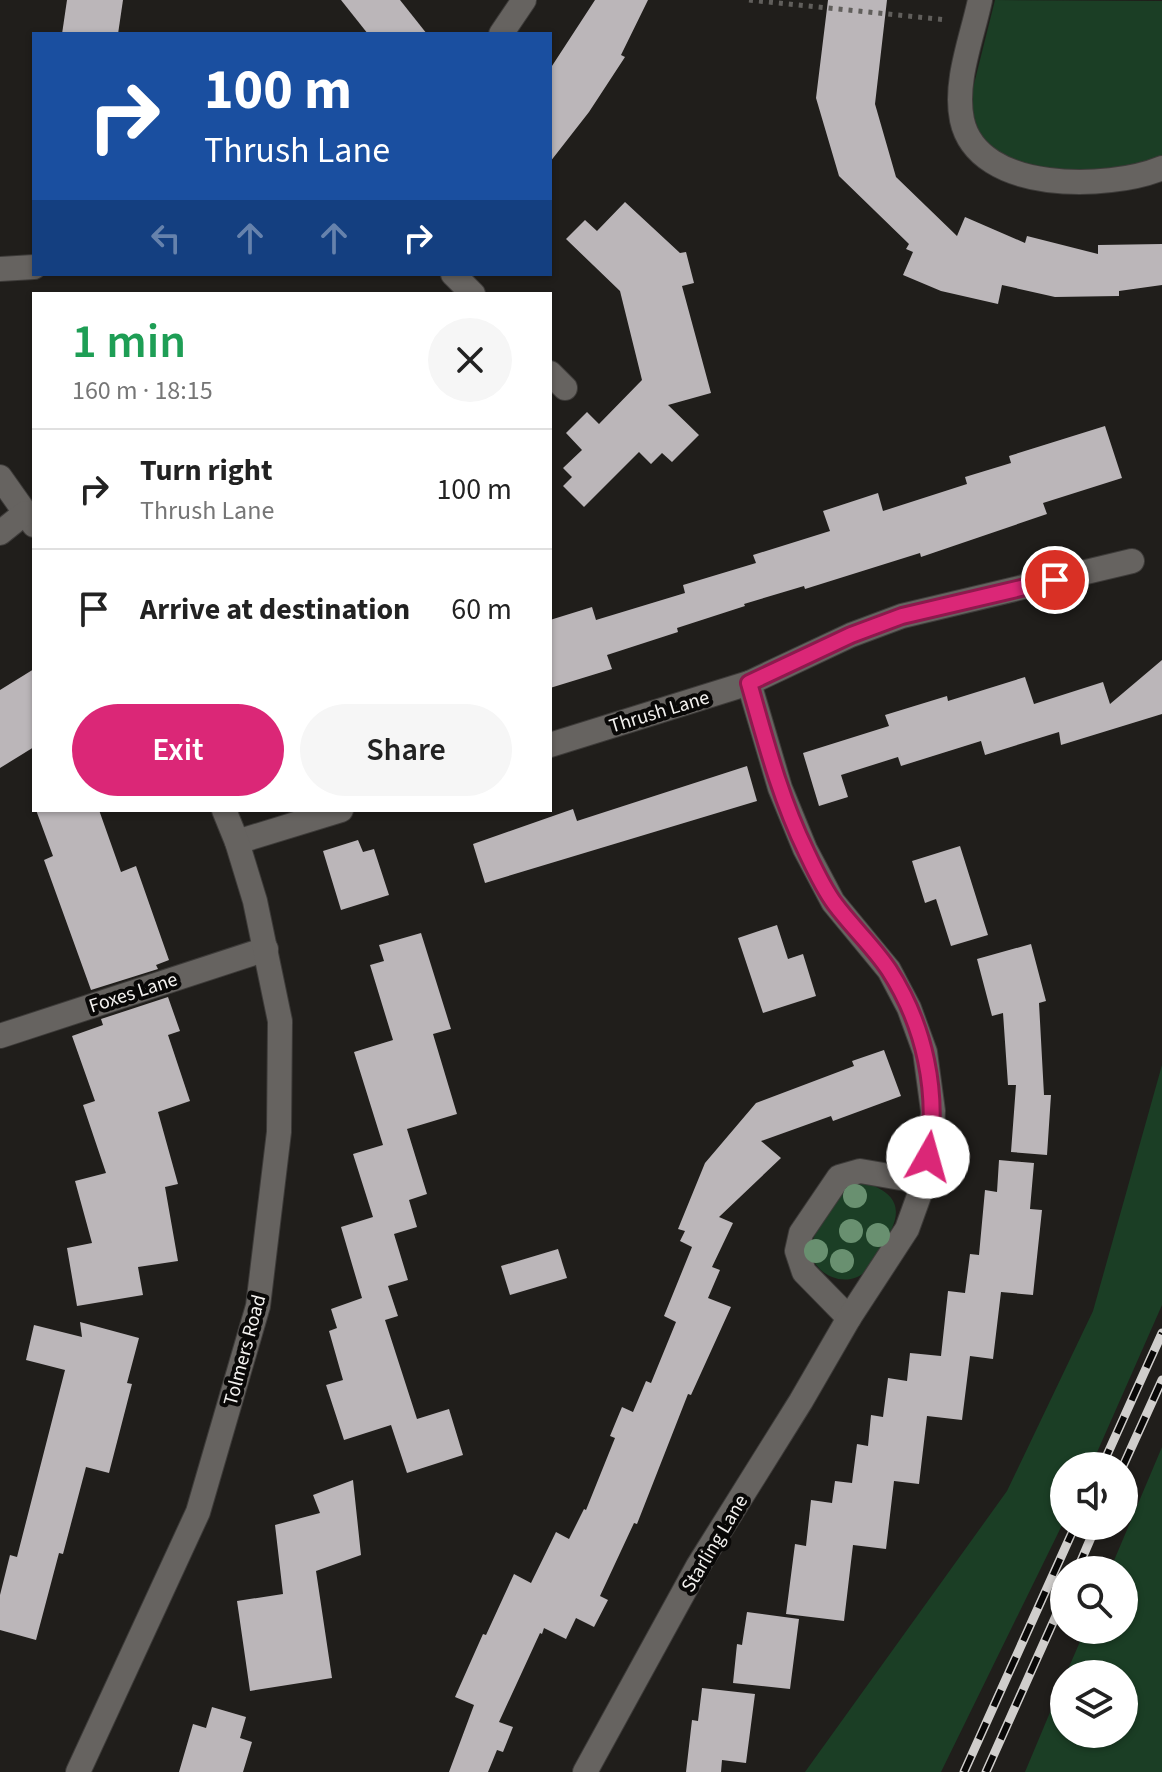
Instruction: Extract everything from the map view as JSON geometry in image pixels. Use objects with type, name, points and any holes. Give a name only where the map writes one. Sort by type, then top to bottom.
[{"type":"street","points":[[502,32],[524,0]]},
{"type":"street","points":[[977,12],[960,94],[963,122],[970,140],[986,156],[1010,171],[1061,182],[1105,182],[1145,175],[1162,168]]},
{"type":"street","points":[[0,269],[32,267]]},
{"type":"street","points":[[455,276],[471,292]]},
{"type":"street","points":[[0,477],[30,519],[0,533]]},
{"type":"street","name":"Thrush Lane","points":[[552,744],[749,683],[851,635],[902,616],[1132,561]]},
{"type":"street","name":"Starling Lane","points":[[585,1772],[698,1566],[907,1229],[924,1182],[933,1111],[925,1052],[909,1008],[889,970],[833,902],[805,849],[780,788],[749,683]]},
{"type":"street","name":"Tolmers Road","points":[[78,1772],[198,1512],[258,1306],[279,1132],[280,1021],[255,901],[225,812]]},
{"type":"street","points":[[237,842],[334,812]]},
{"type":"street","name":"Foxes Lane","points":[[0,1036],[266,949]]},
{"type":"street","points":[[849,1318],[804,1272],[797,1251],[801,1233],[839,1177],[860,1171],[924,1182]]},
{"type":"path","points":[[749,0],[977,12]]},
{"type":"green space","points":[[995,0],[1162,1],[1162,157],[1138,166],[1097,172],[1057,170],[1017,161],[995,150],[981,136],[969,104]]},
{"type":"green space","points":[[1162,1065],[1162,1305],[1097,1452],[1050,1452],[1050,1540],[1055,1540],[941,1772],[805,1772],[1007,1491],[1093,1311]]},
{"type":"green space","points":[[866,1183],[889,1195],[894,1202],[896,1210],[892,1229],[867,1270],[855,1278],[835,1278],[815,1264],[810,1253],[811,1245],[839,1196],[851,1186]]},
{"type":"green space","points":[[1162,1447],[1162,1772],[1025,1772],[1050,1712],[1050,1748],[1138,1748],[1138,1660],[1072,1660],[1079,1644],[1138,1644],[1138,1556],[1116,1556],[1123,1540],[1138,1540],[1138,1504]]},
{"type":"building","points":[[67,0],[123,0],[118,32],[62,32]]},
{"type":"building","points":[[341,0],[400,0],[425,32],[366,32]]},
{"type":"building","points":[[595,0],[648,0],[621,55],[625,57],[589,112],[552,159],[552,66]]},
{"type":"building","points":[[828,0],[887,0],[875,104],[896,177],[957,236],[965,217],[1025,243],[1027,236],[1098,254],[1098,245],[1162,244],[1162,285],[1119,291],[1119,296],[1055,297],[1002,285],[998,304],[941,291],[903,275],[913,252],[906,249],[909,244],[839,176],[816,98]]},
{"type":"building","points":[[625,202],[680,253],[686,252],[694,283],[682,286],[711,393],[668,405],[699,435],[672,462],[662,453],[651,464],[639,452],[584,507],[563,486],[572,477],[563,468],[582,450],[566,433],[587,412],[599,424],[642,380],[620,291],[566,239],[585,220],[597,231]]},
{"type":"building","points":[[1105,426],[1122,478],[1043,503],[1047,514],[921,557],[920,553],[805,589],[804,586],[677,628],[678,632],[607,655],[612,669],[552,687],[552,619],[592,607],[596,620],[685,593],[683,585],[756,563],[753,555],[830,531],[823,511],[878,493],[883,511],[967,484],[965,477],[1011,463],[1009,456]]},
{"type":"building","points":[[1162,660],[1162,714],[1061,745],[1059,732],[985,755],[981,741],[901,766],[898,757],[841,775],[848,797],[819,806],[803,753],[889,726],[885,715],[947,696],[948,701],[1025,677],[1034,704],[1103,682],[1110,704]]},
{"type":"building","points":[[32,670],[32,748],[0,768],[0,690]]},
{"type":"building","points":[[747,766],[757,801],[485,883],[473,844],[573,809],[577,821]]},
{"type":"building","points":[[37,812],[100,812],[121,872],[136,866],[169,960],[156,965],[158,969],[91,990],[44,860],[53,856]]},
{"type":"building","points":[[358,840],[363,852],[374,849],[389,895],[341,910],[323,851]]},
{"type":"building","points":[[960,846],[988,935],[951,946],[936,899],[925,903],[912,861]]},
{"type":"building","points":[[777,925],[788,959],[803,954],[816,996],[763,1013],[738,938]]},
{"type":"building","points":[[421,933],[451,1029],[433,1034],[457,1114],[407,1129],[427,1194],[409,1200],[417,1227],[394,1234],[408,1280],[388,1286],[398,1316],[385,1320],[417,1419],[449,1409],[463,1455],[407,1473],[391,1425],[344,1440],[326,1385],[343,1380],[329,1331],[337,1328],[331,1309],[362,1298],[341,1227],[373,1217],[353,1154],[383,1145],[354,1052],[393,1040],[370,965],[384,961],[379,945]]},
{"type":"building","points":[[1031,944],[1046,1001],[1039,1003],[1044,1095],[1051,1095],[1047,1155],[1011,1152],[1016,1085],[1008,1085],[1003,1013],[992,1016],[977,959]]},
{"type":"building","points":[[168,997],[180,1031],[168,1035],[190,1101],[158,1112],[178,1184],[165,1187],[178,1261],[138,1267],[143,1295],[77,1306],[67,1248],[92,1243],[75,1181],[106,1173],[83,1105],[95,1101],[72,1036],[103,1025],[101,1019]]},
{"type":"building","points":[[884,1050],[901,1096],[833,1121],[831,1116],[761,1141],[781,1158],[719,1217],[733,1223],[712,1267],[720,1270],[708,1298],[731,1307],[691,1395],[688,1394],[637,1524],[634,1523],[600,1596],[608,1600],[594,1627],[576,1618],[566,1639],[544,1628],[540,1633],[499,1722],[513,1727],[503,1752],[497,1750],[488,1772],[449,1772],[474,1705],[455,1697],[514,1574],[531,1583],[556,1532],[569,1539],[586,1510],[615,1438],[610,1436],[622,1407],[633,1412],[646,1381],[651,1383],[676,1322],[664,1316],[692,1247],[680,1241],[685,1231],[678,1229],[705,1163],[756,1103],[854,1066],[852,1061]]},
{"type":"building","points":[[999,1160],[1034,1163],[1030,1209],[1042,1210],[1033,1295],[1001,1292],[993,1359],[970,1356],[962,1420],[927,1416],[919,1484],[894,1481],[886,1549],[853,1545],[844,1621],[786,1614],[795,1544],[806,1546],[811,1500],[832,1503],[835,1481],[852,1483],[857,1444],[868,1446],[871,1415],[883,1417],[888,1378],[907,1381],[910,1353],[941,1356],[948,1291],[965,1293],[970,1254],[979,1255],[985,1190],[997,1192]]},
{"type":"building","points":[[558,1249],[567,1278],[510,1295],[501,1266]]},
{"type":"building","points":[[80,1322],[139,1338],[127,1383],[132,1384],[109,1473],[86,1467],[36,1640],[0,1630],[0,1595],[10,1555],[17,1557],[65,1370],[26,1360],[34,1325],[82,1337]]},
{"type":"building","points":[[353,1480],[361,1555],[316,1571],[332,1678],[250,1691],[237,1601],[283,1594],[275,1525],[320,1513],[313,1495]]},
{"type":"building","points":[[747,1612],[799,1619],[790,1689],[733,1683],[737,1644],[742,1645]]},
{"type":"building","points":[[702,1688],[755,1694],[746,1763],[722,1760],[721,1772],[686,1772],[692,1720],[698,1721]]},
{"type":"building","points":[[212,1707],[246,1717],[240,1738],[252,1742],[243,1772],[179,1772],[193,1724],[206,1728]]},
{"type":"railway","points":[[1108,1452],[1162,1333]]},
{"type":"railway","points":[[1129,1452],[1162,1380]]},
{"type":"railway","points":[[964,1772],[1069,1540]]},
{"type":"railway","points":[[1083,1556],[1090,1540]]},
{"type":"railway","points":[[986,1772],[1050,1629]]},
{"type":"route","points":[[928,1157],[933,1111],[925,1052],[909,1008],[889,970],[833,902],[805,849],[780,788],[749,683],[851,635],[902,616],[1055,580]]}]
